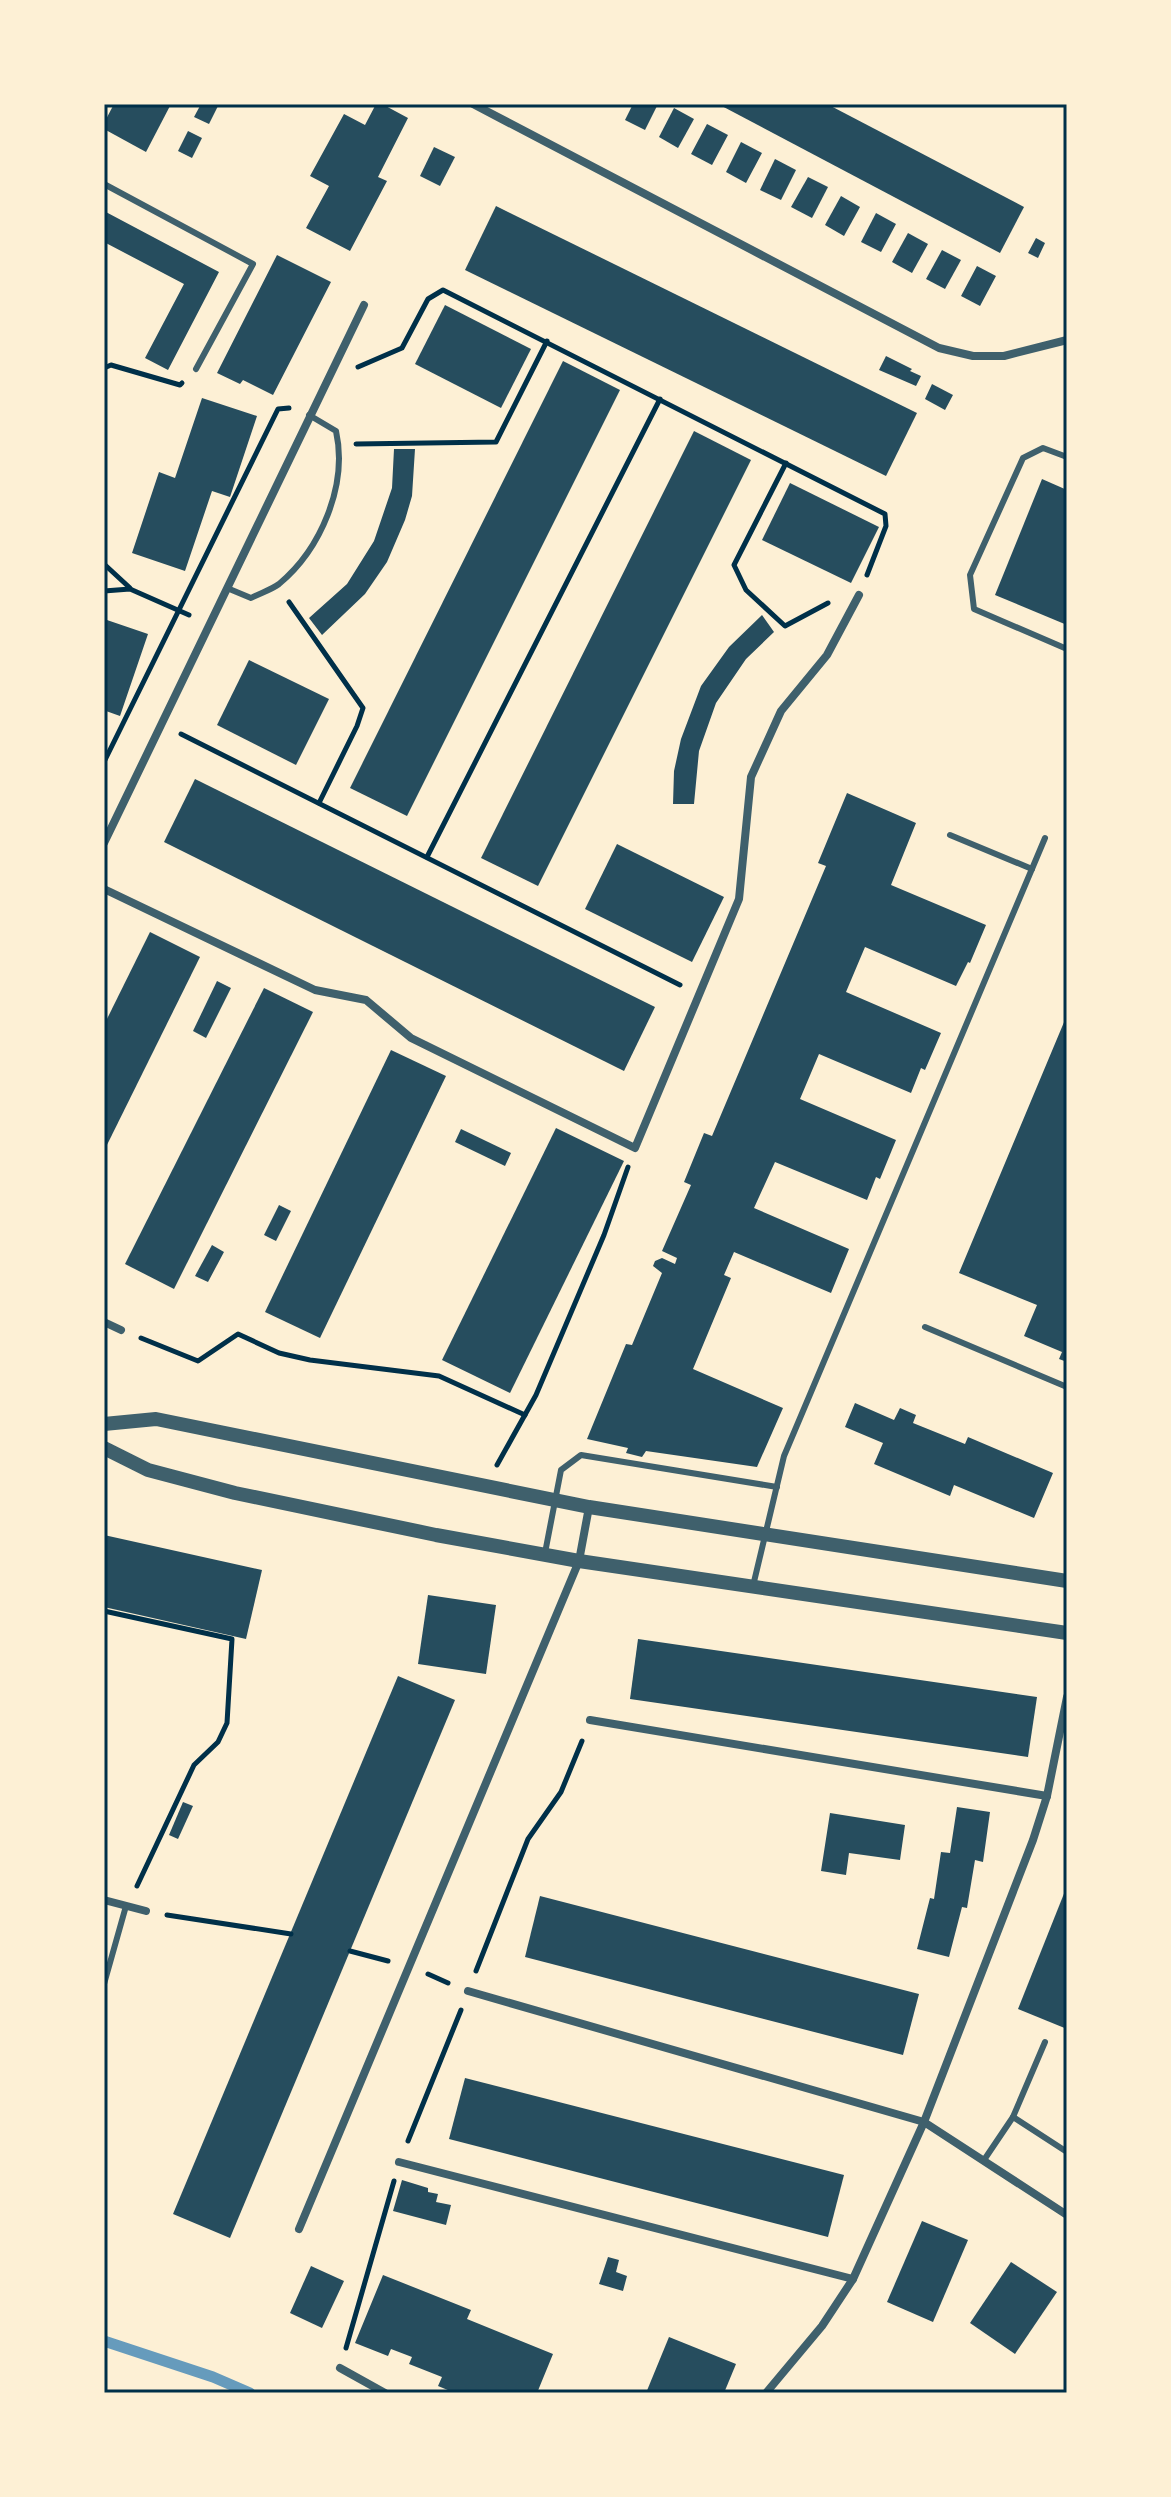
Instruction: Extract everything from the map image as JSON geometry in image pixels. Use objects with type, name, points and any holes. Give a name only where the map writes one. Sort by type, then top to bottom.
[{"type":"street","points":[[473,104],[939,348],[973,356],[1004,356],[1067,340]]},
{"type":"street","points":[[104,843],[364,305]]},
{"type":"street","points":[[104,889],[315,990],[366,1000],[411,1038],[635,1148],[739,899],[751,777],[781,711],[827,655],[859,595]]},
{"type":"street","points":[[104,1322],[121,1330]]},
{"type":"street","points":[[104,1424],[156,1419],[589,1507],[1067,1581]]},
{"type":"street","points":[[104,1448],[148,1470],[235,1493],[436,1535],[579,1561],[1067,1633]]},
{"type":"street","points":[[299,2229],[579,1561],[589,1507]]},
{"type":"street","points":[[766,2393],[822,2326],[853,2279],[924,2122],[1033,1840],[1047,1796],[1067,1697]]},
{"type":"street","points":[[590,1720],[1047,1796]]},
{"type":"street","points":[[104,1900],[146,1911]]},
{"type":"street","points":[[468,1991],[924,2122],[1067,2215]]},
{"type":"street","points":[[399,2162],[853,2279]]},
{"type":"street","points":[[340,2368],[385,2393]]},
{"type":"lane","points":[[104,184],[253,264],[196,369]]},
{"type":"lane","points":[[227,588],[251,598],[277,585],[305,555],[328,515],[338,476],[339,445],[336,431],[309,415]]},
{"type":"lane","points":[[1067,457],[1043,448],[1023,458],[970,575],[974,609],[1067,649]]},
{"type":"lane","points":[[950,835],[1032,869]]},
{"type":"lane","points":[[753,1586],[784,1456],[1045,838]]},
{"type":"lane","points":[[925,1327],[1067,1387]]},
{"type":"lane","points":[[545,1555],[561,1470],[581,1455],[777,1487]]},
{"type":"lane","points":[[104,1984],[126,1906]]},
{"type":"lane","points":[[984,2160],[1013,2117],[1045,2042]]},
{"type":"lane","points":[[1013,2117],[1067,2152]]},
{"type":"path","points":[[325,381],[402,348],[428,299],[443,290],[547,341],[786,463],[885,514],[886,526],[859,595],[827,604],[785,626],[746,590],[734,565],[786,463]]},
{"type":"path","points":[[339,445],[496,442],[547,341]]},
{"type":"path","points":[[104,368],[111,365],[180,385],[196,369]]},
{"type":"path","points":[[427,857],[660,399]]},
{"type":"path","points":[[104,762],[278,409],[314,404]]},
{"type":"path","points":[[104,564],[130,589],[209,624]]},
{"type":"path","points":[[277,585],[363,708],[319,803]]},
{"type":"path","points":[[104,591],[130,589]]},
{"type":"path","points":[[160,724],[698,994]]},
{"type":"path","points":[[486,1486],[525,1415],[568,1321],[604,1235],[635,1148]]},
{"type":"path","points":[[121,1330],[198,1361],[238,1334],[279,1353],[310,1360],[439,1376],[525,1415]]},
{"type":"path","points":[[104,1611],[232,1639],[227,1723],[218,1742],[194,1765],[126,1906]]},
{"type":"path","points":[[340,2368],[399,2162],[528,1839],[561,1792],[590,1720]]},
{"type":"path","points":[[146,1911],[291,1934]]},
{"type":"building","points":[[114,104],[171,104],[146,152],[104,129]]},
{"type":"building","points":[[201,104],[219,104],[209,124],[194,117]]},
{"type":"building","points":[[376,104],[382,104],[408,118],[378,177],[387,181],[350,251],[306,228],[329,186],[310,176],[344,114],[365,125]]},
{"type":"building","points":[[633,104],[658,104],[645,130],[625,120]]},
{"type":"building","points":[[718,104],[827,104],[1024,207],[1000,253]]},
{"type":"building","points":[[674,108],[694,119],[678,148],[659,137]]},
{"type":"building","points":[[707,124],[728,135],[712,165],[691,154]]},
{"type":"building","points":[[188,131],[202,138],[192,158],[178,151]]},
{"type":"building","points":[[741,142],[762,153],[746,183],[726,172]]},
{"type":"building","points":[[434,147],[455,157],[440,186],[420,176]]},
{"type":"building","points":[[775,159],[796,170],[781,200],[760,190]]},
{"type":"building","points":[[808,177],[828,187],[812,218],[791,207]]},
{"type":"building","points":[[841,196],[860,207],[844,236],[825,225]]},
{"type":"building","points":[[496,206],[917,413],[886,476],[465,270]]},
{"type":"building","points":[[104,211],[219,272],[168,370],[145,358],[184,284],[104,242]]},
{"type":"building","points":[[876,213],[896,224],[881,252],[861,242]]},
{"type":"building","points":[[908,233],[928,244],[912,273],[892,262]]},
{"type":"building","points":[[1036,238],[1045,243],[1038,258],[1028,253]]},
{"type":"building","points":[[942,250],[961,260],[945,289],[926,279]]},
{"type":"building","points":[[277,255],[331,282],[273,395],[243,380],[240,384],[217,373]]},
{"type":"building","points":[[977,266],[996,276],[980,306],[961,296]]},
{"type":"building","points":[[445,305],[531,349],[501,408],[415,364]]},
{"type":"building","points":[[886,356],[921,376],[916,386],[879,370]]},
{"type":"building","points":[[563,361],[620,390],[407,816],[350,788]]},
{"type":"building","points":[[932,384],[953,395],[945,410],[925,399]]},
{"type":"building","points":[[202,398],[257,416],[230,497],[212,491],[185,571],[132,553],[159,472],[175,478]]},
{"type":"building","points":[[694,431],[751,460],[538,886],[481,858]]},
{"type":"building","points":[[394,449],[415,449],[412,496],[405,520],[387,562],[365,594],[322,635],[309,618],[347,584],[374,541],[392,488]]},
{"type":"building","points":[[1042,479],[1067,490],[1067,625],[995,595]]},
{"type":"building","points":[[790,483],[879,527],[851,583],[762,540]]},
{"type":"building","points":[[762,615],[774,632],[746,659],[716,703],[699,751],[694,804],[673,804],[674,771],[681,739],[701,686],[729,647]]},
{"type":"building","points":[[104,619],[148,634],[120,716],[106,711],[104,716]]},
{"type":"building","points":[[249,660],[329,699],[296,765],[217,725]]},
{"type":"building","points":[[195,779],[655,1007],[624,1071],[164,842]]},
{"type":"building","points":[[847,793],[916,823],[891,885],[986,925],[970,963],[956,986],[865,947],[846,992],[941,1033],[911,1093],[819,1054],[800,1099],[896,1140],[880,1179],[876,1177],[867,1200],[775,1162],[754,1208],[849,1249],[831,1293],[734,1252],[724,1275],[731,1278],[693,1369],[783,1408],[757,1467],[646,1451],[642,1457],[626,1453],[628,1448],[587,1439],[626,1344],[632,1345],[662,1273],[653,1266],[655,1261],[662,1258],[675,1264],[677,1258],[662,1251],[691,1185],[684,1182],[704,1133],[712,1136],[826,866],[818,863]]},
{"type":"building","points":[[617,844],[724,897],[692,962],[585,909]]},
{"type":"building","points":[[150,932],[200,957],[104,1151],[104,1025]]},
{"type":"building","points":[[217,981],[231,988],[206,1038],[193,1031]]},
{"type":"building","points":[[264,988],[313,1012],[174,1289],[125,1264]]},
{"type":"building","points":[[1067,1015],[1067,1362],[1059,1359],[1062,1352],[1024,1336],[1037,1305],[959,1273]]},
{"type":"building","points":[[391,1050],[446,1076],[320,1338],[265,1312]]},
{"type":"building","points":[[556,1128],[624,1161],[510,1393],[442,1360]]},
{"type":"building","points":[[461,1129],[511,1153],[505,1166],[455,1142]]},
{"type":"building","points":[[279,1205],[291,1211],[276,1241],[264,1235]]},
{"type":"building","points":[[212,1245],[224,1252],[208,1282],[195,1276]]},
{"type":"building","points":[[855,1403],[894,1420],[900,1408],[916,1415],[913,1423],[965,1444],[968,1437],[1053,1473],[1034,1518],[954,1485],[950,1496],[874,1464],[883,1443],[845,1427]]},
{"type":"building","points":[[104,1535],[262,1570],[246,1639],[104,1607]]},
{"type":"building","points":[[428,1595],[496,1605],[486,1674],[418,1664]]},
{"type":"building","points":[[638,1639],[1037,1697],[1028,1757],[630,1699]]},
{"type":"building","points":[[398,1676],[455,1700],[230,2238],[173,2214]]},
{"type":"building","points":[[183,1802],[193,1806],[178,1839],[169,1835]]},
{"type":"building","points":[[957,1807],[990,1812],[983,1862],[975,1860],[967,1908],[962,1907],[949,1957],[917,1949],[930,1898],[934,1899],[941,1852],[950,1853]]},
{"type":"building","points":[[830,1813],[905,1825],[900,1860],[849,1853],[846,1875],[821,1871]]},
{"type":"building","points":[[1067,1886],[1067,2029],[1018,2009]]},
{"type":"building","points":[[540,1896],[919,1994],[903,2055],[525,1957]]},
{"type":"building","points":[[465,2078],[844,2175],[828,2237],[449,2139]]},
{"type":"building","points":[[402,2180],[428,2188],[428,2192],[438,2194],[436,2202],[451,2205],[446,2225],[393,2211]]},
{"type":"building","points":[[922,2221],[968,2240],[933,2322],[887,2302]]},
{"type":"building","points":[[608,2257],[619,2260],[616,2272],[627,2276],[623,2291],[599,2284]]},
{"type":"building","points":[[1011,2262],[1057,2292],[1015,2354],[970,2323]]},
{"type":"building","points":[[311,2266],[344,2281],[322,2328],[290,2313]]},
{"type":"building","points":[[383,2275],[471,2310],[467,2319],[553,2354],[537,2393],[455,2393],[438,2386],[442,2377],[409,2364],[412,2357],[391,2349],[388,2356],[355,2343]]},
{"type":"building","points":[[669,2337],[736,2364],[724,2393],[646,2393]]},
{"type":"waterway","points":[[104,2341],[213,2377],[250,2393]]}]
